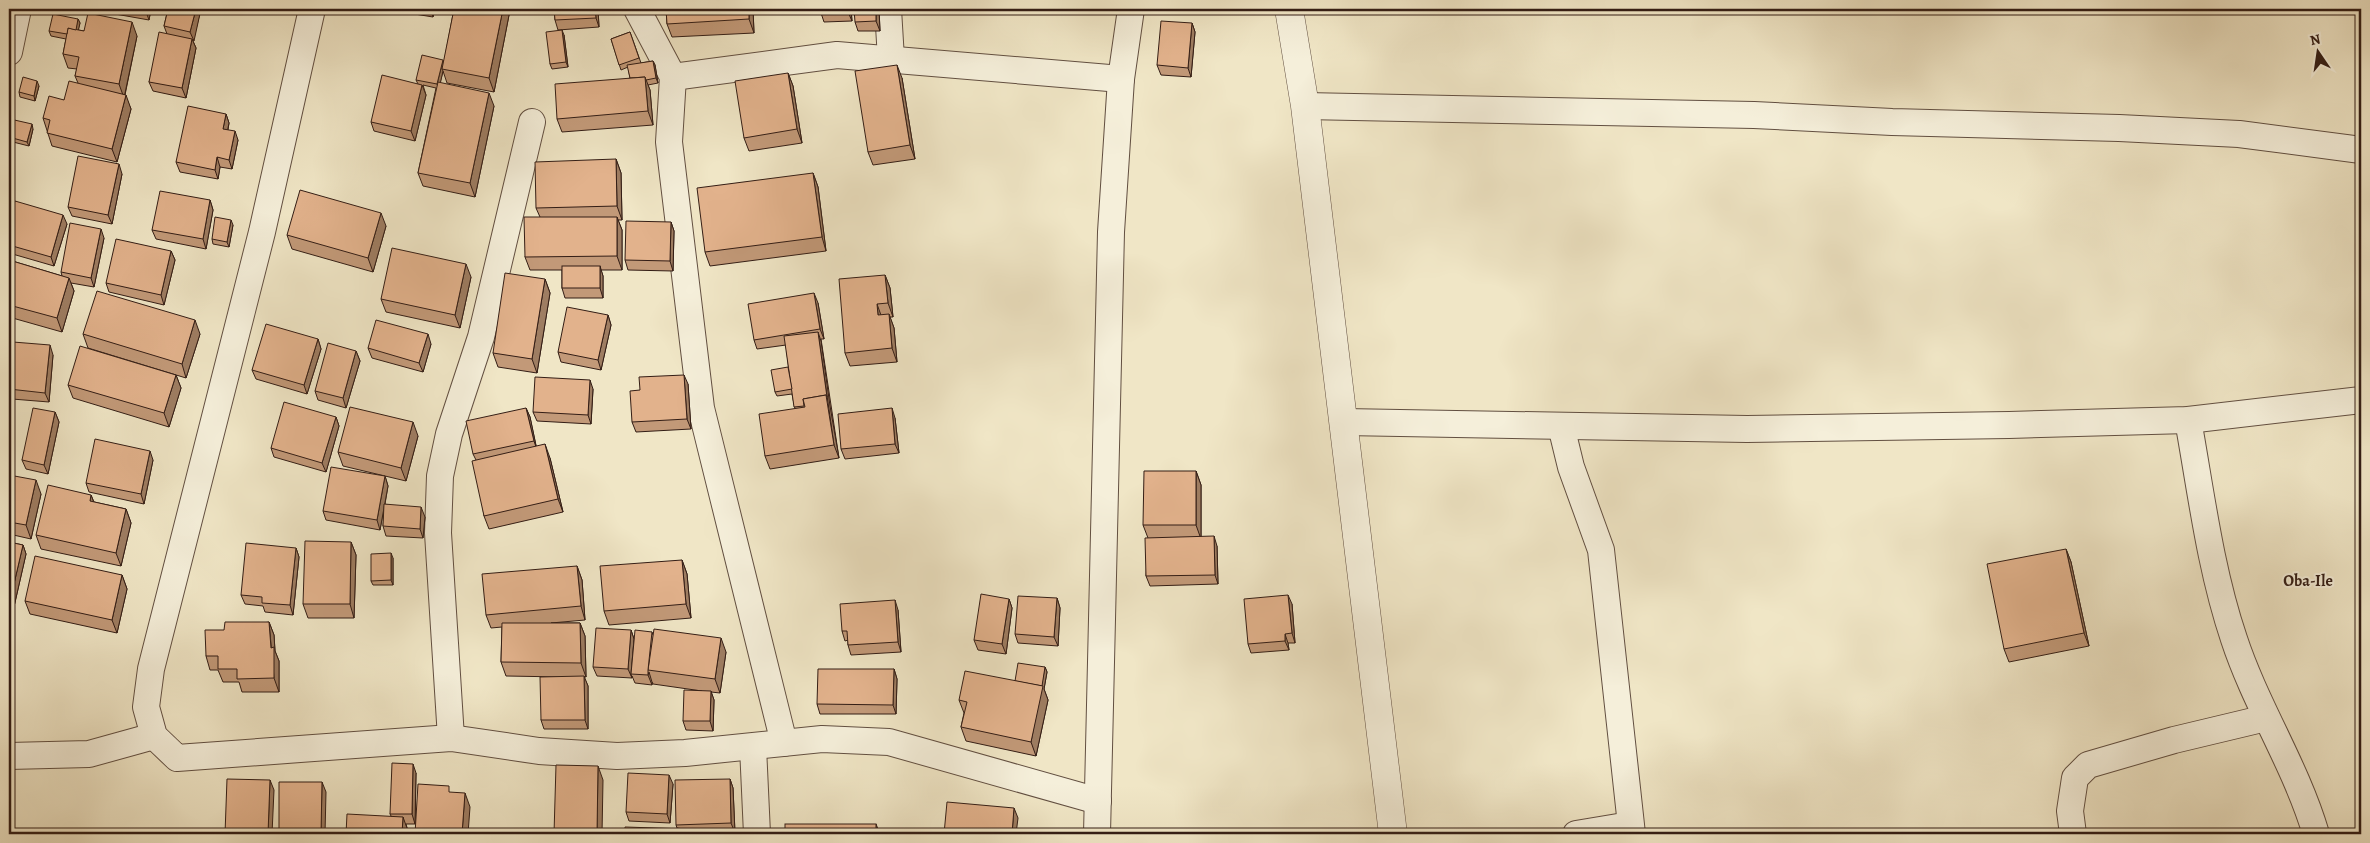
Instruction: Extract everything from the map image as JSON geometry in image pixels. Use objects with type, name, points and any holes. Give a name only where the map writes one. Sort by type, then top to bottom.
[{"type":"street","points":[[9,52],[18,9]]},
{"type":"street","points":[[312,9],[262,232],[151,669],[146,707],[154,736],[177,758],[451,738],[539,751],[617,756],[684,753],[822,739],[889,742],[1098,801]]},
{"type":"street","points":[[637,9],[673,77],[669,142],[701,408],[784,743]]},
{"type":"street","points":[[888,9],[891,59]]},
{"type":"street","points":[[1097,834],[1111,232],[1122,79],[1130,9]]},
{"type":"street","points":[[1289,9],[1305,106],[1394,834]]},
{"type":"street","points":[[673,77],[837,55],[1122,79]]},
{"type":"street","points":[[1305,106],[1477,108],[1560,113],[1754,115],[1892,122],[2119,128],[2239,134],[2361,150]]},
{"type":"street","points":[[451,738],[438,533],[440,476],[452,425],[480,337],[532,122]]},
{"type":"street","points":[[1344,422],[1747,429],[2188,420],[2361,400]]},
{"type":"street","points":[[2188,420],[2219,583],[2234,639],[2266,718],[2306,801],[2316,834]]},
{"type":"street","points":[[1561,426],[1571,467],[1602,550],[1631,830],[1576,834]]},
{"type":"street","points":[[2073,834],[2070,811],[2075,778],[2088,765],[2174,740],[2266,718]]},
{"type":"street","points":[[9,756],[89,754],[154,736]]},
{"type":"street","points":[[753,747],[757,834]]},
{"type":"building","points":[[168,9],[196,9],[190,32],[164,26]]},
{"type":"building","points":[[454,9],[503,9],[489,78],[442,69]]},
{"type":"building","points":[[554,9],[595,9],[596,18],[555,20]]},
{"type":"building","points":[[666,9],[749,9],[749,19],[667,24]]},
{"type":"building","points":[[821,9],[848,9],[848,12],[821,13]]},
{"type":"building","points":[[854,9],[876,9],[876,21],[855,22]]},
{"type":"building","points":[[88,13],[132,22],[119,84],[75,76],[79,57],[63,54],[68,28],[84,31]]},
{"type":"building","points":[[53,14],[78,19],[76,30],[68,28],[67,34],[49,31]]},
{"type":"building","points":[[1161,21],[1192,23],[1188,68],[1157,65]]},
{"type":"building","points":[[562,30],[566,62],[550,64],[546,32]]},
{"type":"building","points":[[159,32],[192,39],[182,88],[149,82]]},
{"type":"building","points":[[630,32],[639,58],[619,65],[611,39]]},
{"type":"building","points":[[422,55],[443,60],[437,84],[416,80]]},
{"type":"building","points":[[653,61],[656,78],[646,80],[645,77],[630,78],[627,65]]},
{"type":"building","points":[[897,65],[910,145],[868,152],[855,71]]},
{"type":"building","points":[[788,73],[797,129],[744,138],[735,81]]},
{"type":"building","points":[[382,75],[422,85],[411,131],[371,122]]},
{"type":"building","points":[[23,77],[37,81],[34,96],[19,92]]},
{"type":"building","points":[[645,77],[648,111],[557,119],[555,84]]},
{"type":"building","points":[[69,81],[126,95],[112,149],[47,133],[50,120],[43,118],[49,96],[64,100]]},
{"type":"building","points":[[438,82],[489,93],[470,183],[418,173]]},
{"type":"building","points":[[188,106],[226,114],[223,129],[235,131],[229,160],[217,157],[215,170],[176,162]]},
{"type":"building","points":[[10,119],[32,124],[27,142],[9,137]]},
{"type":"building","points":[[78,156],[119,164],[108,215],[68,207]]},
{"type":"building","points":[[616,159],[617,206],[536,208],[535,162]]},
{"type":"building","points":[[813,173],[822,237],[705,252],[697,188]]},
{"type":"building","points":[[300,190],[381,213],[368,258],[287,235]]},
{"type":"building","points":[[160,191],[210,200],[203,239],[152,230]]},
{"type":"building","points":[[15,201],[63,215],[51,257],[9,245],[9,221]]},
{"type":"building","points":[[215,217],[231,220],[227,242],[212,239]]},
{"type":"building","points":[[524,217],[617,217],[617,256],[525,257]]},
{"type":"building","points":[[626,221],[671,222],[670,261],[625,260]]},
{"type":"building","points":[[70,223],[101,229],[91,278],[61,272]]},
{"type":"building","points":[[116,239],[171,251],[161,295],[106,283]]},
{"type":"building","points":[[392,248],[466,264],[455,315],[381,299]]},
{"type":"building","points":[[9,260],[69,278],[57,318],[9,305]]},
{"type":"building","points":[[562,266],[600,266],[600,288],[562,288]]},
{"type":"building","points":[[505,273],[545,279],[532,359],[493,353]]},
{"type":"building","points":[[885,275],[888,303],[877,304],[878,315],[889,314],[892,348],[845,353],[839,279]]},
{"type":"building","points":[[97,291],[195,320],[182,364],[83,334]]},
{"type":"building","points":[[814,293],[820,329],[754,340],[748,304]]},
{"type":"building","points":[[567,307],[608,315],[598,360],[558,352]]},
{"type":"building","points":[[376,320],[428,334],[419,363],[368,348]]},
{"type":"building","points":[[266,324],[318,339],[304,385],[252,370]]},
{"type":"building","points":[[818,332],[827,397],[826,395],[803,399],[804,406],[794,407],[784,336]]},
{"type":"building","points":[[13,342],[50,345],[45,393],[9,389]]},
{"type":"building","points":[[328,343],[356,351],[343,398],[315,391]]},
{"type":"building","points":[[80,346],[176,375],[164,413],[68,385]]},
{"type":"building","points":[[788,367],[792,389],[775,392],[771,370]]},
{"type":"building","points":[[684,375],[687,419],[632,422],[630,391],[640,390],[639,377]]},
{"type":"building","points":[[535,377],[590,380],[588,415],[533,412]]},
{"type":"building","points":[[826,395],[834,445],[765,456],[759,414],[805,407],[803,399]]},
{"type":"building","points":[[284,402],[336,417],[322,463],[271,448]]},
{"type":"building","points":[[350,407],[413,422],[401,468],[338,452]]},
{"type":"building","points":[[33,408],[55,412],[44,465],[22,460]]},
{"type":"building","points":[[526,408],[534,441],[473,454],[466,421]]},
{"type":"building","points":[[892,408],[895,444],[841,449],[838,414]]},
{"type":"building","points":[[95,439],[150,451],[141,494],[86,483]]},
{"type":"building","points":[[545,444],[558,499],[484,516],[472,461]]},
{"type":"building","points":[[331,467],[385,476],[377,520],[323,511]]},
{"type":"building","points":[[1144,471],[1196,471],[1196,525],[1143,525]]},
{"type":"building","points":[[9,475],[36,480],[26,525],[9,522]]},
{"type":"building","points":[[48,485],[91,495],[90,501],[126,509],[116,553],[36,535]]},
{"type":"building","points":[[384,504],[421,507],[420,529],[383,526]]},
{"type":"building","points":[[1214,536],[1215,575],[1146,576],[1145,538]]},
{"type":"building","points":[[305,541],[351,542],[350,604],[303,604]]},
{"type":"building","points":[[9,542],[23,545],[10,601],[9,601]]},
{"type":"building","points":[[246,543],[296,548],[290,605],[262,603],[262,597],[241,595]]},
{"type":"building","points":[[2066,549],[2084,633],[2004,649],[1987,564]]},
{"type":"building","points":[[391,553],[391,580],[371,581],[371,554]]},
{"type":"building","points":[[35,556],[122,575],[112,620],[25,601]]},
{"type":"building","points":[[682,560],[686,604],[604,611],[600,566]]},
{"type":"building","points":[[577,566],[581,606],[486,615],[482,574]]},
{"type":"building","points":[[981,594],[1009,599],[1002,644],[974,640]]},
{"type":"building","points":[[1288,595],[1292,633],[1285,634],[1285,641],[1248,644],[1244,599]]},
{"type":"building","points":[[1018,596],[1057,598],[1054,637],[1015,634]]},
{"type":"building","points":[[895,600],[898,642],[848,645],[847,631],[842,631],[840,604]]},
{"type":"building","points":[[225,622],[269,622],[271,648],[274,647],[274,678],[237,679],[237,669],[218,669],[218,656],[206,656],[205,630],[224,630]]},
{"type":"building","points":[[502,623],[580,623],[581,663],[501,662]]},
{"type":"building","points":[[596,628],[631,630],[628,669],[593,667]]},
{"type":"building","points":[[654,629],[721,638],[715,679],[648,670]]},
{"type":"building","points":[[635,630],[652,632],[648,675],[631,674]]},
{"type":"building","points":[[1018,663],[1045,667],[1042,686],[1015,681]]},
{"type":"building","points":[[818,669],[894,669],[893,705],[817,704]]},
{"type":"building","points":[[965,671],[1043,686],[1031,742],[961,727],[967,702],[959,700]]},
{"type":"building","points":[[584,676],[585,720],[541,720],[540,677]]},
{"type":"building","points":[[684,690],[711,691],[710,721],[683,721]]},
{"type":"building","points":[[392,763],[413,764],[412,814],[390,814]]},
{"type":"building","points":[[556,765],[598,766],[597,834],[554,834]]},
{"type":"building","points":[[628,773],[669,775],[667,814],[626,812]]},
{"type":"building","points":[[227,779],[270,780],[268,834],[225,834]]},
{"type":"building","points":[[730,779],[731,823],[676,825],[675,780]]},
{"type":"building","points":[[279,782],[322,782],[321,834],[279,834]]},
{"type":"building","points":[[418,784],[449,786],[449,792],[465,793],[462,834],[415,834]]},
{"type":"building","points":[[947,802],[1014,808],[1012,834],[944,834]]},
{"type":"building","points":[[347,814],[403,817],[402,834],[346,834]]},
{"type":"building","points":[[785,824],[876,824],[876,834],[785,834]]},
{"type":"building","points":[[625,827],[718,830],[718,834],[625,834]]},
{"type":"building","points":[[1023,829],[1061,833],[1061,834],[1022,834]]},
{"type":"district","name":"Oba-Ile","points":[[2308,581]]}]
